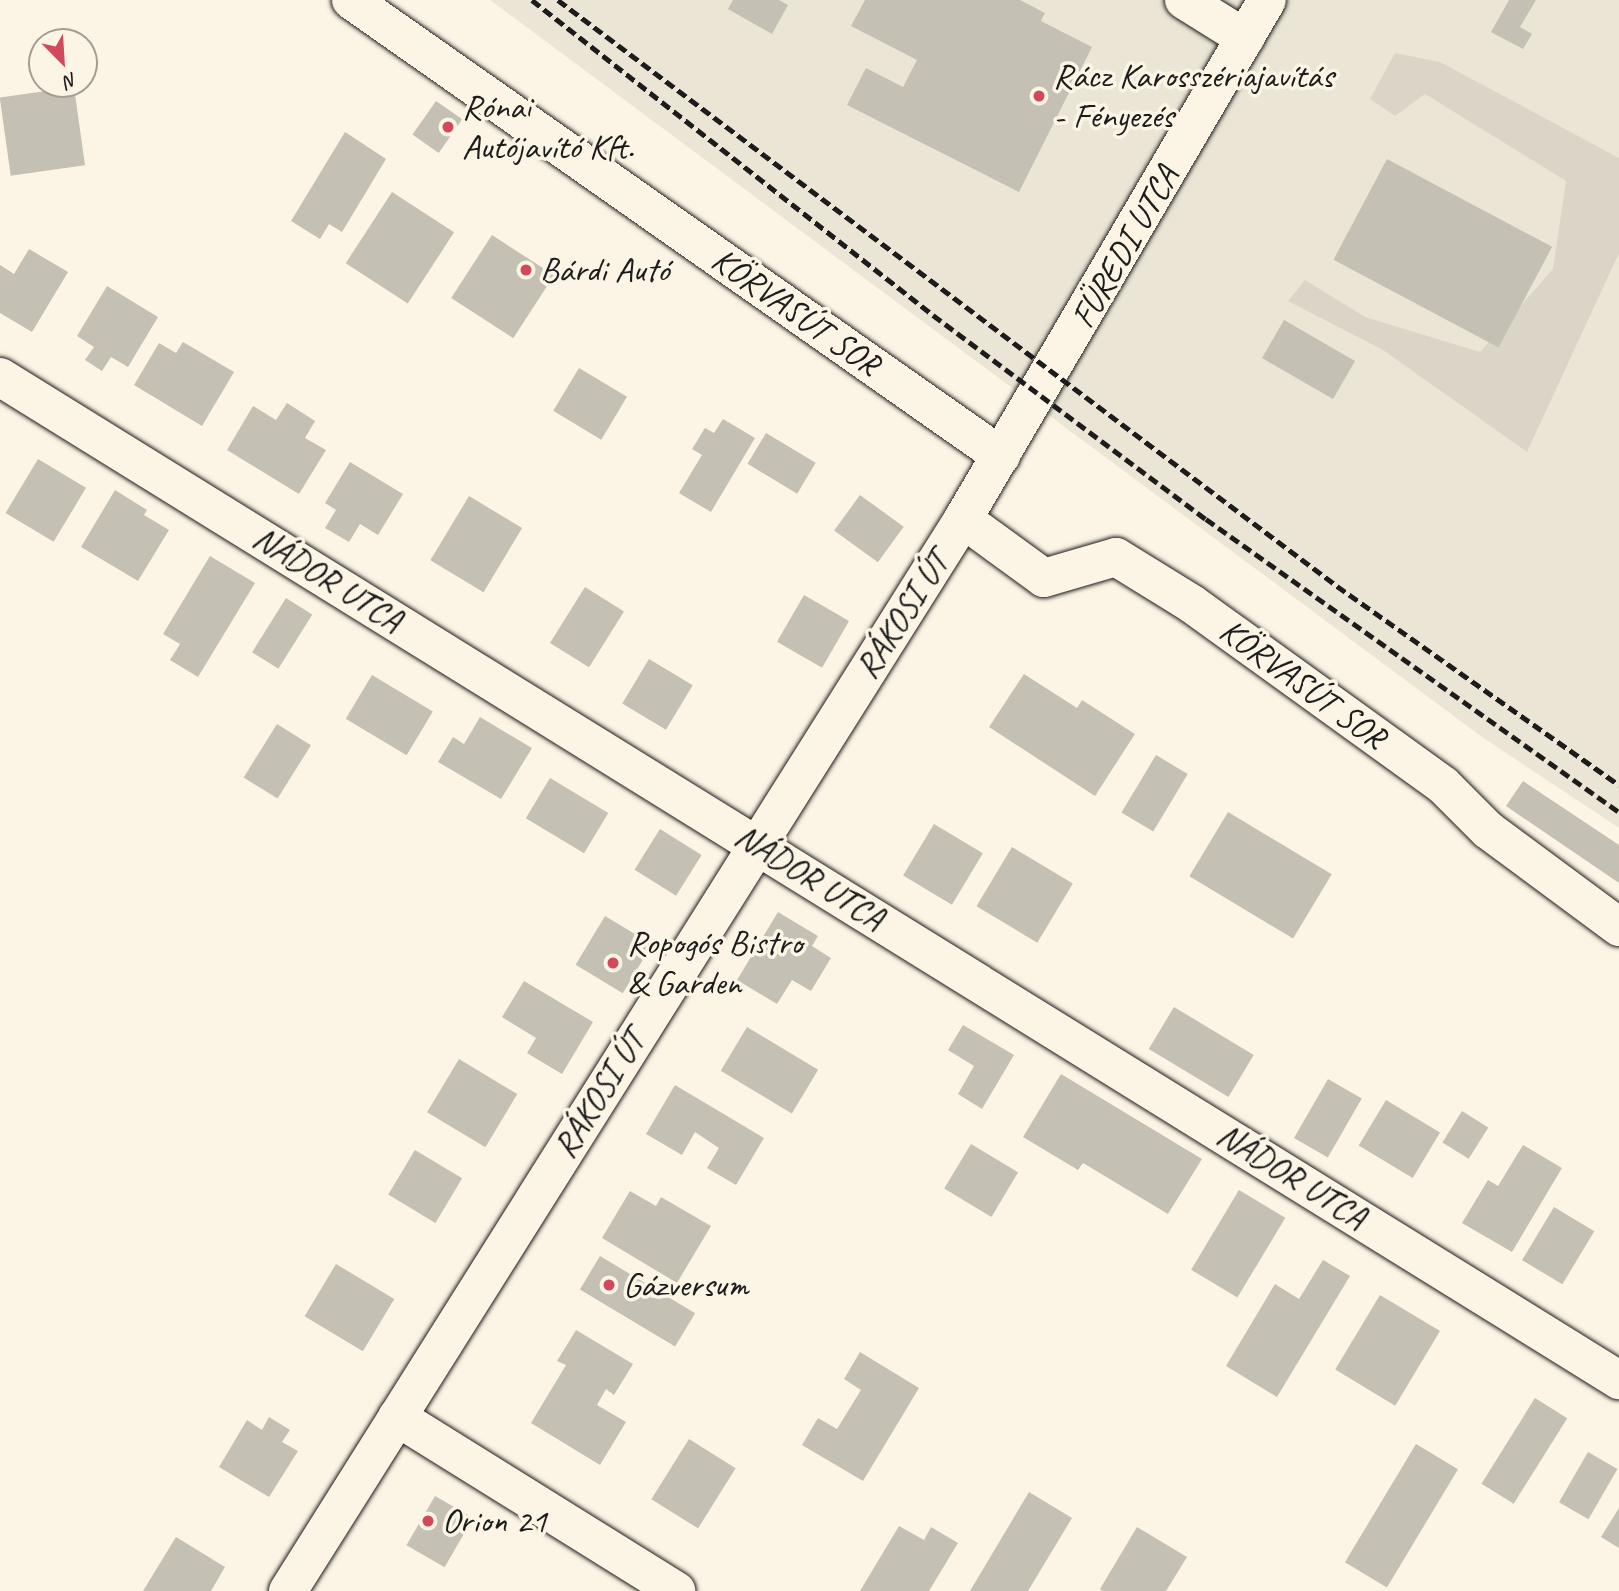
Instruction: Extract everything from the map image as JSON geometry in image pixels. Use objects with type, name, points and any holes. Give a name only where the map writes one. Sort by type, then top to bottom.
[{"type":"street","name":"KÖRVASÚT SOR","points":[[351,0],[1001,456]]},
{"type":"street","points":[[1184,0],[1245,38]]},
{"type":"street","name":"FÜREDI UTCA","points":[[1001,456],[1267,0]]},
{"type":"street","name":"NÁDOR UTCA","points":[[0,377],[1619,1380]]},
{"type":"street","name":"RÁKOSI ÚT","points":[[288,1591],[756,843],[964,519],[1001,456]]},
{"type":"street","name":"KÖRVASÚT SOR","points":[[964,519],[1044,578],[1116,558],[1192,604],[1443,785],[1488,830],[1619,927]]},
{"type":"street","points":[[397,1417],[676,1591]]},
{"type":"shaded area","points":[[490,0],[1619,0],[1619,828],[1482,737]]},
{"type":"shaded area","points":[[1395,53],[1440,62],[1619,158],[1619,253],[1527,452],[1383,350],[1288,301],[1305,280],[1365,317],[1480,352],[1553,269],[1566,181],[1425,94],[1395,116],[1370,99]]},
{"type":"building","points":[[733,0],[779,0],[788,5],[772,34],[728,9]]},
{"type":"building","points":[[865,0],[1020,0],[1045,13],[1041,21],[1092,47],[1019,192],[847,105],[866,68],[903,87],[917,60],[851,26]]},
{"type":"building","points":[[1509,0],[1536,0],[1520,27],[1532,34],[1523,49],[1491,32]]},
{"type":"building","points":[[28,93],[28,98],[76,98],[85,165],[11,176],[0,97]]},
{"type":"building","points":[[436,101],[462,119],[439,153],[412,135]]},
{"type":"building","points":[[345,132],[386,159],[342,232],[329,224],[320,239],[291,221]]},
{"type":"building","points":[[1387,159],[1552,247],[1499,347],[1333,260]]},
{"type":"building","points":[[392,192],[454,232],[408,304],[346,263]]},
{"type":"building","points":[[492,235],[554,275],[513,338],[451,298]]},
{"type":"building","points":[[29,249],[68,272],[32,332],[0,313],[0,265],[14,274]]},
{"type":"building","points":[[107,286],[158,317],[128,367],[111,357],[102,371],[85,360],[94,347],[77,336]]},
{"type":"building","points":[[1284,320],[1355,361],[1333,399],[1262,358]]},
{"type":"building","points":[[183,342],[234,372],[202,426],[134,385],[159,343],[176,353]]},
{"type":"building","points":[[579,368],[627,397],[601,440],[553,411]]},
{"type":"building","points":[[287,403],[315,421],[305,438],[326,450],[299,494],[227,450],[253,406],[276,420]]},
{"type":"building","points":[[723,419],[755,438],[711,512],[679,493],[702,455],[692,449],[705,428],[714,433]]},
{"type":"building","points":[[766,433],[816,463],[797,494],[747,464]]},
{"type":"building","points":[[38,459],[86,488],[54,542],[6,513]]},
{"type":"building","points":[[350,462],[403,494],[378,535],[360,524],[349,542],[325,528],[336,510],[325,503]]},
{"type":"building","points":[[115,490],[147,510],[144,515],[169,530],[138,581],[81,547]]},
{"type":"building","points":[[860,495],[904,527],[878,562],[834,531]]},
{"type":"building","points":[[469,496],[522,528],[484,592],[430,560]]},
{"type":"building","points":[[210,556],[255,583],[198,677],[170,660],[180,644],[163,634]]},
{"type":"building","points":[[585,587],[624,611],[589,667],[550,643]]},
{"type":"building","points":[[804,595],[849,621],[822,668],[777,642]]},
{"type":"building","points":[[286,598],[312,614],[278,669],[252,652]]},
{"type":"building","points":[[649,659],[693,685],[666,730],[622,704]]},
{"type":"building","points":[[1024,674],[1077,708],[1082,700],[1135,734],[1095,796],[989,727]]},
{"type":"building","points":[[372,675],[433,712],[407,755],[346,719]]},
{"type":"building","points":[[480,717],[532,748],[501,799],[438,762],[453,737],[464,744]]},
{"type":"building","points":[[277,724],[311,745],[278,799],[244,777]]},
{"type":"building","points":[[1156,755],[1188,774],[1153,831],[1121,812]]},
{"type":"building","points":[[550,778],[608,813],[584,853],[526,818]]},
{"type":"building","points":[[1523,781],[1619,845],[1619,883],[1506,806]]},
{"type":"building","points":[[1228,812],[1332,874],[1293,939],[1189,876]]},
{"type":"building","points":[[934,824],[983,853],[952,905],[903,875]]},
{"type":"building","points":[[660,829],[702,855],[676,896],[635,870]]},
{"type":"building","points":[[1012,847],[1073,884],[1037,943],[976,906]]},
{"type":"building","points":[[778,912],[818,936],[812,946],[831,958],[811,991],[792,980],[777,1004],[737,980]]},
{"type":"building","points":[[605,916],[652,944],[623,993],[576,965]]},
{"type":"building","points":[[524,981],[593,1022],[562,1074],[527,1053],[536,1038],[502,1017]]},
{"type":"building","points":[[1174,1007],[1254,1055],[1228,1097],[1149,1049]]},
{"type":"building","points":[[963,1025],[1014,1055],[982,1109],[958,1094],[974,1066],[948,1050]]},
{"type":"building","points":[[747,1027],[818,1070],[792,1113],[721,1071]]},
{"type":"building","points":[[459,1059],[517,1094],[485,1147],[427,1112]]},
{"type":"building","points":[[1061,1074],[1202,1159],[1168,1214],[1083,1163],[1078,1170],[1023,1137]]},
{"type":"building","points":[[1328,1079],[1362,1098],[1328,1157],[1294,1138]]},
{"type":"building","points":[[675,1085],[764,1138],[736,1185],[707,1168],[719,1148],[695,1132],[682,1155],[646,1134]]},
{"type":"building","points":[[1386,1100],[1440,1132],[1413,1178],[1359,1145]]},
{"type":"building","points":[[1462,1111],[1488,1127],[1469,1159],[1442,1142]]},
{"type":"building","points":[[971,1144],[1018,1172],[991,1217],[944,1189]]},
{"type":"building","points":[[1523,1145],[1562,1168],[1512,1252],[1462,1223],[1488,1180],[1498,1186]]},
{"type":"building","points":[[415,1150],[462,1178],[435,1223],[388,1195]]},
{"type":"building","points":[[1239,1190],[1285,1218],[1237,1298],[1191,1270]]},
{"type":"building","points":[[630,1191],[656,1206],[661,1197],[711,1226],[677,1283],[602,1238]]},
{"type":"building","points":[[1554,1207],[1594,1231],[1562,1284],[1522,1260]]},
{"type":"building","points":[[600,1256],[695,1313],[675,1347],[580,1289]]},
{"type":"building","points":[[1323,1260],[1350,1276],[1277,1397],[1226,1366],[1275,1284],[1299,1299]]},
{"type":"building","points":[[336,1264],[394,1299],[363,1351],[305,1316]]},
{"type":"building","points":[[1380,1295],[1440,1331],[1395,1406],[1335,1370]]},
{"type":"building","points":[[576,1330],[633,1364],[614,1395],[606,1389],[597,1405],[626,1422],[600,1465],[531,1423],[566,1365],[557,1361]]},
{"type":"building","points":[[860,1352],[919,1388],[863,1481],[802,1445],[818,1418],[837,1429],[861,1390],[844,1379]]},
{"type":"building","points":[[1535,1398],[1567,1418],[1514,1504],[1481,1484]]},
{"type":"building","points":[[269,1417],[290,1430],[282,1442],[298,1451],[269,1497],[219,1467],[247,1420],[262,1430]]},
{"type":"building","points":[[689,1439],[736,1468],[698,1528],[651,1499]]},
{"type":"building","points":[[1416,1444],[1458,1469],[1387,1588],[1345,1562]]},
{"type":"building","points":[[1588,1452],[1617,1469],[1588,1519],[1559,1502]]},
{"type":"building","points":[[1029,1492],[1072,1518],[1028,1591],[970,1591]]},
{"type":"building","points":[[435,1496],[473,1518],[445,1567],[407,1545]]},
{"type":"building","points":[[1619,1508],[1619,1548],[1601,1537]]},
{"type":"building","points":[[899,1526],[924,1540],[931,1527],[958,1543],[929,1591],[860,1591]]},
{"type":"building","points":[[1137,1527],[1187,1557],[1166,1591],[1103,1591],[1100,1589]]},
{"type":"building","points":[[176,1537],[225,1567],[211,1591],[143,1591]]},
{"type":"railway","points":[[532,0],[933,315],[1206,519],[1619,812]]},
{"type":"railway","points":[[558,0],[1337,586],[1619,785]]},
{"type":"place","name":"Rácz Karosszériajavítás - Fényezés","points":[[1039,96]]},
{"type":"place","name":"Rónai Autójavító Kft.","points":[[448,127]]},
{"type":"place","name":"Bárdi Autó","points":[[526,270]]},
{"type":"place","name":"Ropogós Bistro & Garden","points":[[613,963]]},
{"type":"place","name":"Gázversum","points":[[609,1285]]},
{"type":"place","name":"Orion 21","points":[[428,1521]]}]
